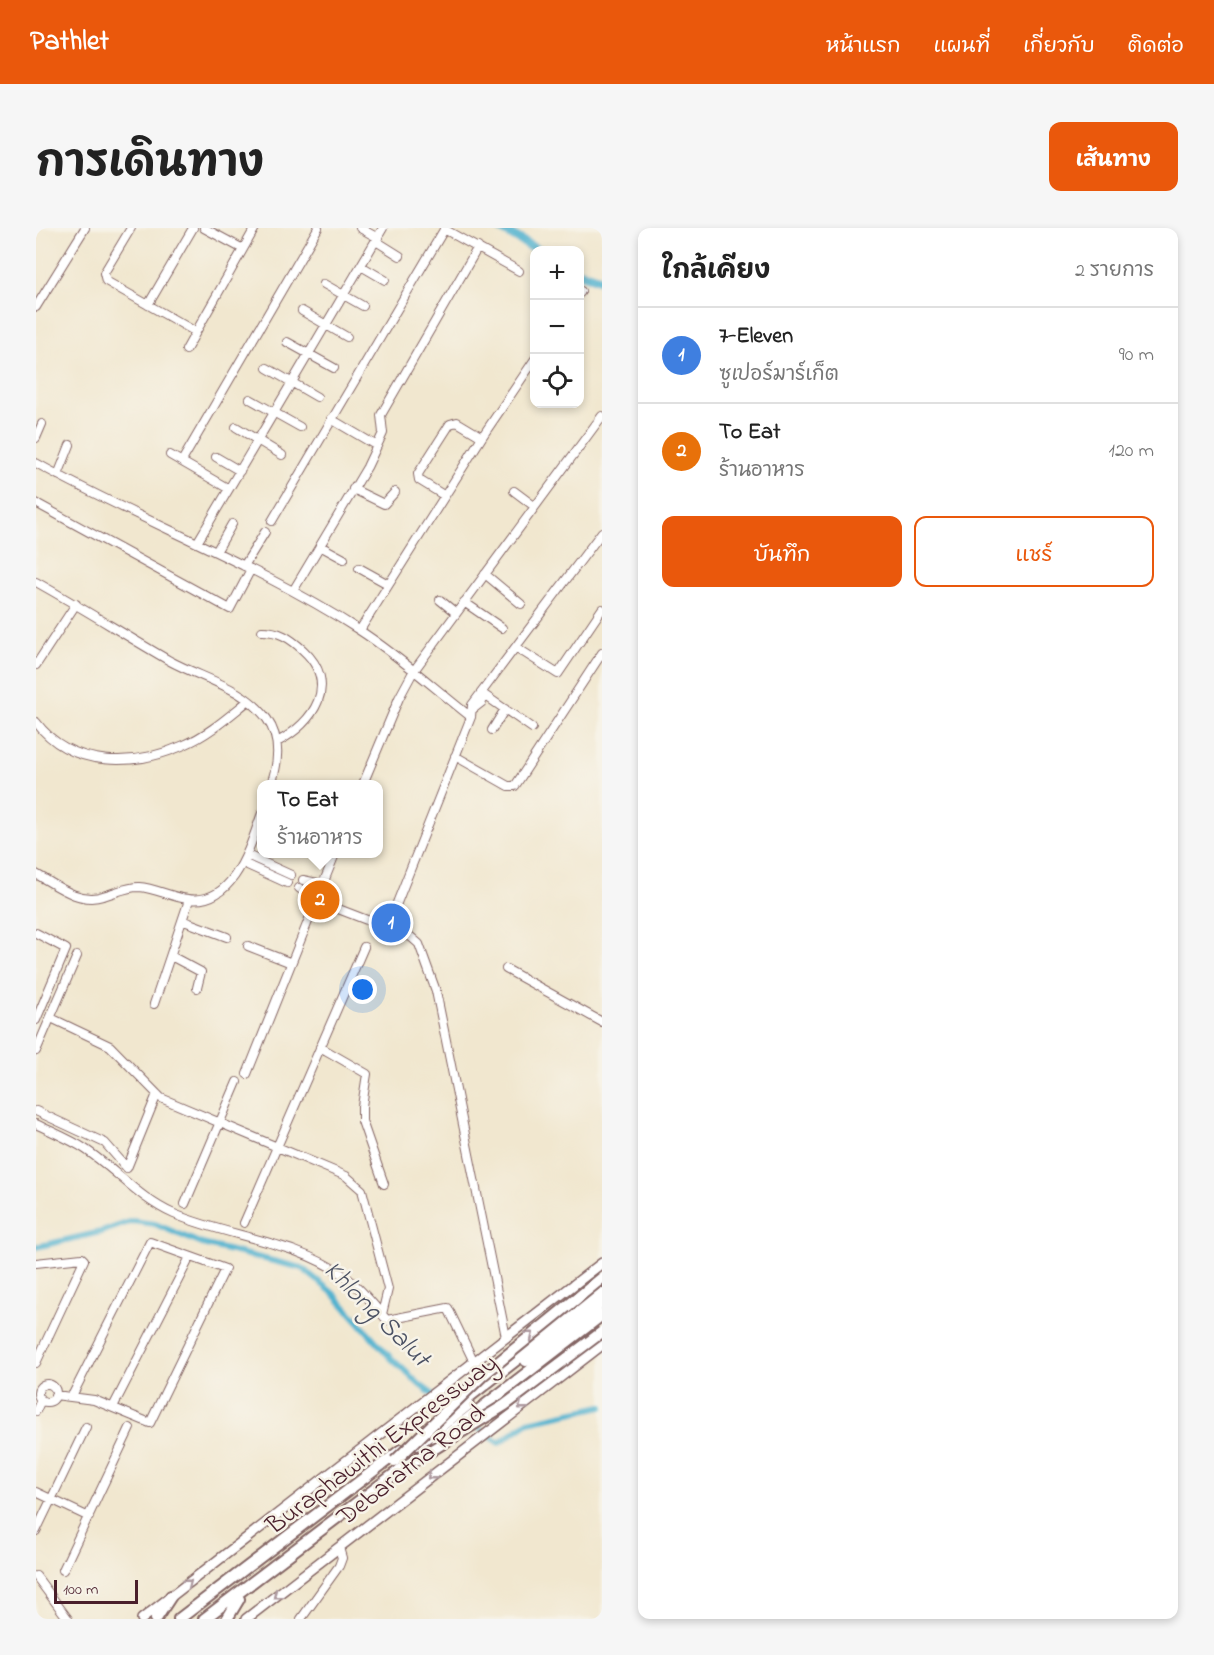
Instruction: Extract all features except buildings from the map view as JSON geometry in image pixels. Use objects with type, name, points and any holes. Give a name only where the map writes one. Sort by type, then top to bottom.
[{"type":"highway","points":[[398,1465],[484,1374],[602,1278]]},
{"type":"highway","name":"Debaratna Road","points":[[179,1619],[602,1293]]},
{"type":"highway","name":"Buraphawithi Expressway","points":[[204,1619],[602,1303]]},
{"type":"highway","name":"Buraphawithi Expressway","points":[[188,1619],[602,1316]]},
{"type":"highway","name":"Debaratna Road","points":[[212,1619],[602,1323]]},
{"type":"highway","points":[[398,1465],[505,1406],[602,1332]]},
{"type":"highway","points":[[156,1619],[171,1596]]},
{"type":"highway","points":[[227,1619],[239,1599]]},
{"type":"main road","name":"Debaratna Road","points":[[142,1619],[602,1263]]},
{"type":"main road","name":"Debaratna Road","points":[[246,1619],[602,1345]]},
{"type":"street","points":[[36,308],[85,228]]},
{"type":"street","points":[[131,228],[104,278],[196,332]]},
{"type":"street","points":[[148,305],[193,228]]},
{"type":"street","points":[[204,228],[243,249]]},
{"type":"street","points":[[186,350],[255,228]]},
{"type":"street","points":[[182,461],[318,228]]},
{"type":"street","points":[[360,228],[400,256]]},
{"type":"street","points":[[197,543],[383,228]]},
{"type":"street","points":[[272,521],[444,229],[519,271]]},
{"type":"street","points":[[292,591],[377,446],[384,430],[381,415],[478,247]]},
{"type":"street","points":[[361,266],[385,280]]},
{"type":"street","points":[[324,284],[363,306]]},
{"type":"street","points":[[302,311],[347,337]]},
{"type":"street","points":[[287,342],[334,368]]},
{"type":"street","points":[[360,630],[530,365]]},
{"type":"street","points":[[267,368],[316,398]]},
{"type":"street","points":[[250,399],[300,427]]},
{"type":"street","points":[[365,780],[399,698],[413,672],[602,416]]},
{"type":"street","points":[[331,419],[377,446]]},
{"type":"street","points":[[444,496],[419,480],[418,474],[454,422],[482,437]]},
{"type":"street","points":[[36,438],[42,424]]},
{"type":"street","points":[[236,427],[282,455]]},
{"type":"street","points":[[58,475],[70,445]]},
{"type":"street","points":[[170,455],[229,489]]},
{"type":"street","points":[[216,457],[240,471]]},
{"type":"street","points":[[36,463],[292,591],[360,630],[413,672],[472,713]]},
{"type":"street","points":[[353,489],[384,504],[395,492]]},
{"type":"street","points":[[514,491],[534,506]]},
{"type":"street","points":[[36,503],[230,609],[265,532]]},
{"type":"street","points":[[216,552],[232,524]]},
{"type":"street","points":[[387,928],[476,699],[483,694],[602,532]]},
{"type":"street","points":[[320,546],[344,559]]},
{"type":"street","points":[[359,568],[388,584]]},
{"type":"street","points":[[485,574],[522,604]]},
{"type":"street","points":[[36,582],[172,662],[230,688],[248,701],[267,720],[277,742],[272,780]]},
{"type":"street","points":[[440,600],[456,613]]},
{"type":"street","points":[[464,602],[502,628]]},
{"type":"street","points":[[36,664],[76,604]]},
{"type":"street","points":[[517,648],[558,674],[602,609]]},
{"type":"street","points":[[262,631],[275,631],[297,644],[314,661],[322,680],[318,699],[305,724],[277,742]]},
{"type":"street","points":[[455,756],[508,786],[515,786],[602,652]]},
{"type":"street","points":[[483,694],[532,728]]},
{"type":"street","points":[[36,722],[61,746],[82,755],[105,760],[139,760],[185,745],[208,732],[248,701]]},
{"type":"street","points":[[492,730],[505,709]]},
{"type":"street","points":[[36,874],[73,895],[88,898],[141,887],[189,900],[210,897],[219,892],[245,859],[257,824]]},
{"type":"street","points":[[247,1074],[289,962],[333,858]]},
{"type":"street","points":[[245,859],[289,879]]},
{"type":"street","points":[[303,880],[322,884]]},
{"type":"street","points":[[299,888],[315,900],[416,939],[436,991],[506,1337]]},
{"type":"street","points":[[153,1004],[184,921],[189,900]]},
{"type":"street","points":[[184,921],[227,937]]},
{"type":"street","points":[[36,933],[66,949],[36,1020]]},
{"type":"street","points":[[248,946],[289,962]]},
{"type":"street","points":[[244,1224],[364,947]]},
{"type":"street","points":[[36,1051],[77,956]]},
{"type":"street","points":[[171,956],[201,972],[197,988]]},
{"type":"street","points":[[506,969],[602,1022]]},
{"type":"street","points":[[51,1018],[110,1046],[157,1094],[346,1176],[362,1190],[388,1289],[382,1314]]},
{"type":"street","points":[[320,1047],[367,1074],[362,1121],[384,1184]]},
{"type":"street","points":[[185,1204],[237,1082]]},
{"type":"street","points":[[36,1111],[105,1143],[127,1168],[157,1094]]},
{"type":"street","points":[[36,1124],[85,1149],[122,1181],[172,1213],[225,1232],[292,1248],[319,1260],[348,1278],[387,1320],[448,1308],[474,1362]]},
{"type":"street","points":[[55,1395],[72,1396],[113,1407],[147,1423],[153,1421],[226,1272],[223,1266],[190,1257],[153,1241],[148,1244],[72,1396]]},
{"type":"street","points":[[113,1407],[190,1257]]},
{"type":"street","points":[[36,1263],[82,1258],[84,1260],[36,1364]]},
{"type":"street","points":[[51,1384],[55,1389],[55,1395],[50,1401],[41,1400],[38,1388],[51,1384]]},
{"type":"street","points":[[36,1411],[41,1400]]},
{"type":"street","points":[[36,1531],[86,1427]]},
{"type":"street","points":[[63,1570],[130,1428]]},
{"type":"street","points":[[36,1492],[89,1516]]},
{"type":"street","points":[[301,1619],[339,1566],[342,1558],[339,1548]]},
{"type":"street","points":[[36,1576],[68,1619]]},
{"type":"waterway","points":[[500,228],[530,246]]},
{"type":"waterway","points":[[584,274],[602,280]]},
{"type":"waterway","name":"Khlong Salut","points":[[36,1247],[101,1232],[132,1221],[155,1224],[202,1244],[302,1268],[333,1293],[390,1357],[420,1385],[451,1408]]},
{"type":"waterway","name":"Khlong Salut","points":[[472,1423],[499,1443],[528,1422],[602,1406]]},
{"type":"place","name":"To Eat","points":[[320,900]]},
{"type":"place","name":"7-Eleven","points":[[391,923]]}]
